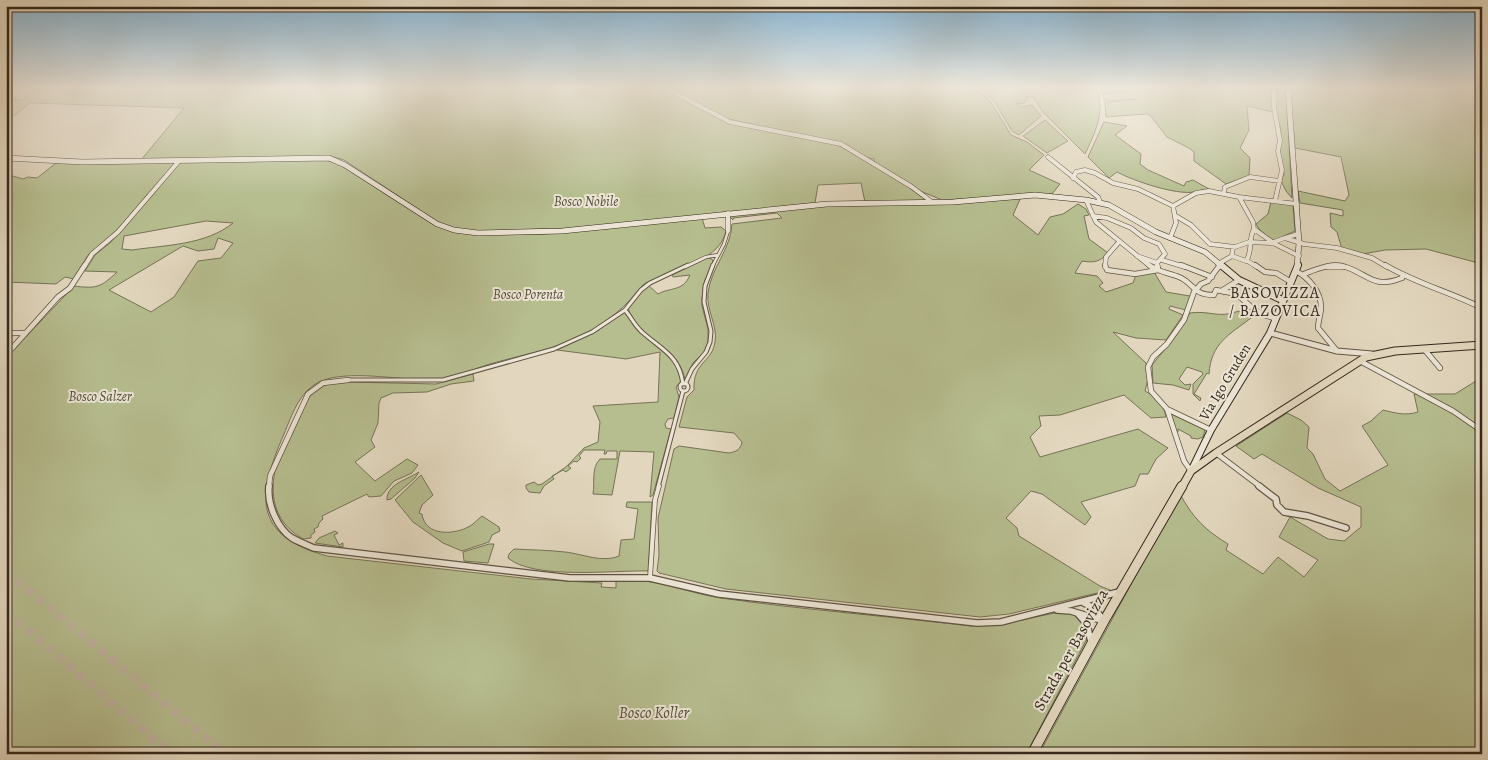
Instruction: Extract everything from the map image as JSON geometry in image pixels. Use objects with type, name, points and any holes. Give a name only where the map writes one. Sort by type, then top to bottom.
[{"type":"main road","points":[[1291,123],[1297,204]]},
{"type":"main road","points":[[6,158],[82,162],[329,158],[350,168],[437,224],[464,232],[510,234],[562,232],[827,204],[932,202],[1035,195],[1086,200],[1100,202],[1169,237],[1203,251],[1239,280],[1282,300]]},
{"type":"main road","name":"Via Igo Gruden","points":[[1138,562],[1191,471],[1211,430],[1270,333],[1274,318],[1296,270],[1299,256],[1297,204]]},
{"type":"main road","points":[[1191,471],[1216,452],[1360,361],[1375,354],[1482,345]]},
{"type":"main road","name":"Strada per Basovizza","points":[[1032,754],[1091,644],[1138,562]]},
{"type":"street","points":[[737,123],[841,144],[912,187],[932,202]]},
{"type":"street","points":[[1275,201],[1282,170],[1278,151],[1280,141],[1277,123]]},
{"type":"street","points":[[1048,157],[1098,197],[1100,202]]},
{"type":"street","points":[[6,355],[58,297],[70,288],[92,254],[118,232],[179,161]]},
{"type":"street","points":[[1073,178],[1076,172],[1091,172],[1113,183],[1138,189],[1173,206],[1181,204],[1199,192],[1224,193],[1239,197],[1297,204]]},
{"type":"street","points":[[1224,193],[1224,187],[1250,177],[1280,181]]},
{"type":"street","points":[[1239,197],[1253,222],[1254,229],[1248,242],[1251,251],[1246,260]]},
{"type":"street","points":[[1086,200],[1096,222],[1145,264],[1182,278],[1195,291],[1211,296],[1214,295],[1216,290]]},
{"type":"street","points":[[1160,245],[1174,232],[1176,216],[1173,206]]},
{"type":"street","points":[[650,578],[656,494],[683,391],[680,388],[706,352],[710,342],[710,331],[704,302],[704,286],[728,231],[728,214]]},
{"type":"street","points":[[1093,216],[1098,216],[1133,229],[1140,237],[1160,245],[1165,252],[1162,260],[1157,263]]},
{"type":"street","points":[[1176,216],[1191,225],[1210,244],[1233,247],[1248,242],[1273,242],[1298,234]]},
{"type":"street","points":[[1254,229],[1299,256]]},
{"type":"street","points":[[1285,238],[1299,243],[1328,246],[1364,256],[1403,275],[1458,296],[1482,308]]},
{"type":"street","points":[[1119,242],[1106,257],[1107,270],[1135,274],[1158,270]]},
{"type":"street","points":[[1203,251],[1210,244]]},
{"type":"street","points":[[1232,256],[1233,247]]},
{"type":"street","points":[[718,255],[706,257],[650,283],[640,290],[625,310],[592,332],[562,346],[451,379],[425,382],[384,379],[348,380],[323,383],[310,391],[272,468],[268,489],[270,506],[278,524],[291,537],[314,548],[354,554],[570,578],[650,578],[719,594],[967,622],[1001,622],[1120,592]]},
{"type":"street","points":[[1137,256],[1157,263]]},
{"type":"street","points":[[1211,430],[1167,409],[1151,391],[1149,362],[1167,344],[1184,320],[1195,291],[1210,279],[1219,264],[1232,256],[1246,260],[1265,272],[1276,273],[1291,282]]},
{"type":"street","points":[[1162,260],[1196,270],[1210,279],[1216,290],[1237,294],[1251,307],[1264,315],[1274,318]]},
{"type":"street","points":[[1157,263],[1158,270]]},
{"type":"street","points":[[1304,274],[1324,267],[1335,266],[1348,268],[1364,277],[1380,282],[1396,280],[1402,278],[1403,275]]},
{"type":"street","points":[[1296,270],[1304,274],[1319,295],[1319,331],[1337,351]]},
{"type":"street","points":[[1224,292],[1223,290],[1239,280]]},
{"type":"street","points":[[625,310],[639,330],[674,358],[681,368],[684,384]]},
{"type":"street","points":[[6,333],[26,333]]},
{"type":"street","points":[[1270,333],[1337,351],[1375,354]]},
{"type":"street","points":[[1424,349],[1440,368]]},
{"type":"street","points":[[1350,353],[1360,361],[1453,411],[1482,431]]},
{"type":"street","points":[[1167,409],[1184,461],[1191,471]]},
{"type":"street","points":[[1216,452],[1276,499],[1277,506],[1284,512],[1308,516],[1346,528]]},
{"type":"street","points":[[1081,601],[1094,608],[1104,621]]},
{"type":"street","points":[[1040,613],[1064,610],[1104,621]]},
{"type":"street","points":[[1077,613],[1089,628],[1091,644]]},
{"type":"green space","name":"Bosco Nobile","points":[[171,123],[731,123],[838,145],[903,183],[927,201],[865,202],[861,183],[818,185],[815,203],[579,228],[480,231],[453,228],[436,221],[344,160],[331,156],[141,160]]},
{"type":"green space","points":[[749,123],[1004,123],[1011,135],[1027,142],[1044,155],[1029,170],[1060,184],[1052,194],[942,200],[918,190],[875,164],[874,159],[864,157],[842,144]]},
{"type":"green space","points":[[1007,123],[1032,123],[1019,135],[1012,131]]},
{"type":"green space","points":[[1040,123],[1049,123],[1068,141],[1047,153],[1023,136]]},
{"type":"green space","points":[[1054,123],[1098,123],[1085,154]]},
{"type":"green space","points":[[1103,123],[1127,126],[1115,135],[1141,154],[1140,164],[1148,170],[1184,186],[1186,182],[1193,180],[1209,189],[1194,192],[1176,191],[1144,183],[1117,172],[1109,178],[1088,157]]},
{"type":"green space","points":[[1157,123],[1248,123],[1249,130],[1240,148],[1250,158],[1249,176],[1226,184],[1194,161],[1194,152],[1189,148],[1167,137]]},
{"type":"green space","points":[[1279,123],[1288,123],[1292,198],[1281,181],[1284,174],[1280,153],[1281,129]]},
{"type":"green space","points":[[1293,123],[1482,123],[1482,264],[1426,249],[1385,250],[1363,254],[1342,249],[1337,232],[1331,227],[1330,213],[1343,216],[1343,210],[1300,203],[1298,191],[1345,201],[1349,195],[1341,157],[1295,148]]},
{"type":"green space","points":[[325,160],[337,163],[431,223],[477,234],[545,234],[702,218],[705,228],[721,227],[726,231],[722,241],[708,256],[644,284],[615,314],[588,333],[561,345],[436,380],[344,376],[330,378],[312,386],[301,398],[293,412],[269,476],[266,494],[267,510],[273,525],[285,537],[303,547],[327,556],[531,579],[602,583],[601,587],[616,588],[616,581],[645,581],[721,598],[971,626],[999,625],[1059,612],[1072,613],[1084,622],[1088,637],[1026,754],[6,754],[6,358],[74,286],[98,286],[117,272],[85,271],[95,255],[111,242],[179,162]],"holes":[[[206,221],[233,223],[211,236],[198,240],[132,250],[122,249],[124,236]],[[218,238],[233,243],[221,258],[198,261],[174,297],[151,312],[109,290],[183,246],[198,251],[214,249]]]},
{"type":"green space","points":[[176,162],[117,230],[88,255],[74,279],[65,277],[56,284],[6,282],[6,174],[23,179],[28,177],[37,178],[56,163]]},
{"type":"green space","points":[[1021,197],[1013,215],[1038,235],[1050,217],[1063,214],[1078,204],[1086,209],[1089,215],[1084,216],[1089,239],[1108,253],[1096,261],[1082,261],[1075,273],[1097,276],[1103,283],[1099,286],[1106,292],[1133,283],[1136,275],[1154,272],[1166,292],[1190,296],[1186,310],[1170,306],[1169,309],[1183,315],[1166,340],[1136,338],[1113,332],[1146,363],[1148,379],[1145,391],[1158,401],[1166,417],[1151,418],[1124,395],[1060,415],[1039,416],[1041,426],[1030,437],[1040,457],[1138,429],[1168,448],[1156,459],[1148,474],[1140,474],[1135,486],[1081,502],[1091,517],[1085,525],[1042,494],[1031,491],[1006,518],[1017,528],[1019,536],[1100,586],[1110,590],[1009,614],[980,617],[726,589],[659,573],[657,571],[659,555],[658,518],[674,449],[679,446],[729,453],[738,450],[742,442],[734,433],[679,427],[687,397],[694,390],[696,373],[710,354],[715,342],[715,330],[708,293],[713,275],[728,242],[732,224],[782,218],[777,213],[733,218],[733,220],[730,217],[732,215],[819,206]]},
{"type":"green space","points":[[1271,202],[1293,205],[1295,231],[1275,240],[1272,240],[1256,224],[1268,214]]},
{"type":"green space","points":[[708,258],[712,259],[713,262],[705,280],[702,306],[708,329],[708,342],[705,351],[693,363],[685,379],[674,356],[639,328],[628,308],[638,294],[648,285],[658,294],[680,287],[690,275],[673,277],[672,275]]},
{"type":"green space","points":[[1239,311],[1251,318],[1217,347],[1210,363],[1209,374],[1207,373],[1194,394],[1201,398],[1200,401],[1193,394],[1193,384],[1203,374],[1202,372],[1187,367],[1179,379],[1185,385],[1191,384],[1189,390],[1173,385],[1153,383],[1152,365],[1175,337],[1190,313],[1225,314]]},
{"type":"green space","points":[[623,312],[627,313],[643,335],[676,362],[681,381],[676,387],[679,397],[674,418],[668,419],[665,424],[666,428],[671,429],[653,495],[650,497],[654,452],[620,451],[612,495],[593,494],[594,471],[600,459],[617,459],[617,451],[607,451],[604,454],[605,450],[584,450],[577,462],[574,461],[568,466],[571,468],[566,472],[563,470],[557,473],[567,466],[584,448],[598,442],[600,422],[593,406],[658,402],[660,352],[626,359],[557,350],[597,331]]},
{"type":"green space","points":[[473,374],[474,381],[451,384],[427,392],[393,393],[381,398],[378,423],[371,440],[375,447],[355,462],[375,481],[407,459],[418,465],[412,473],[394,481],[381,496],[369,497],[367,494],[322,516],[323,519],[318,527],[314,529],[315,532],[311,535],[311,538],[303,539],[294,533],[281,519],[274,501],[273,482],[275,471],[309,397],[322,385],[349,382],[436,384]]},
{"type":"green space","points":[[1476,381],[1482,382],[1482,754],[1039,754],[1180,494],[1200,523],[1228,544],[1226,550],[1263,574],[1278,557],[1304,577],[1318,560],[1279,537],[1290,517],[1328,539],[1344,541],[1361,527],[1361,507],[1318,488],[1262,454],[1254,459],[1236,446],[1287,413],[1301,420],[1309,427],[1307,448],[1313,454],[1325,479],[1340,491],[1388,465],[1362,426],[1383,410],[1404,414],[1418,412],[1414,394],[1455,394]]},
{"type":"green space","points":[[1171,414],[1205,430],[1203,437],[1198,439],[1191,438],[1191,436],[1178,429],[1178,432],[1176,431]]},
{"type":"green space","points":[[419,472],[415,478],[391,499],[387,500],[390,490],[394,486]]},
{"type":"green space","points":[[421,475],[433,495],[422,505],[419,513],[422,514],[424,521],[429,527],[442,532],[457,531],[472,525],[482,516],[499,527],[500,531],[492,535],[489,542],[462,551],[443,543],[413,522],[395,500]]},
{"type":"green space","points":[[552,477],[554,479],[544,486],[540,493],[529,492],[526,488],[526,485],[534,482],[538,485],[542,484]]},
{"type":"green space","points":[[627,502],[652,502],[648,571],[554,572],[520,565],[508,558],[514,549],[565,552],[606,559],[619,556],[621,540],[634,539],[638,509],[626,507]]},
{"type":"green space","points":[[335,531],[338,533],[334,535],[339,545],[343,543],[343,547],[315,543],[319,538]]},
{"type":"green space","points":[[494,544],[488,563],[464,561],[463,552]]},
{"type":"tunnel","points":[[6,571],[225,754]]},
{"type":"tunnel","points":[[6,611],[171,754]]},
{"type":"district","name":"BASOVIZZA / BAZOVICA","points":[[1275,302]]},
{"type":"park label","name":"Bosco Porenta","points":[[528,294]]},
{"type":"park label","name":"Bosco Salzer","points":[[100,396]]},
{"type":"park label","name":"Bosco Koller","points":[[654,713]]}]
